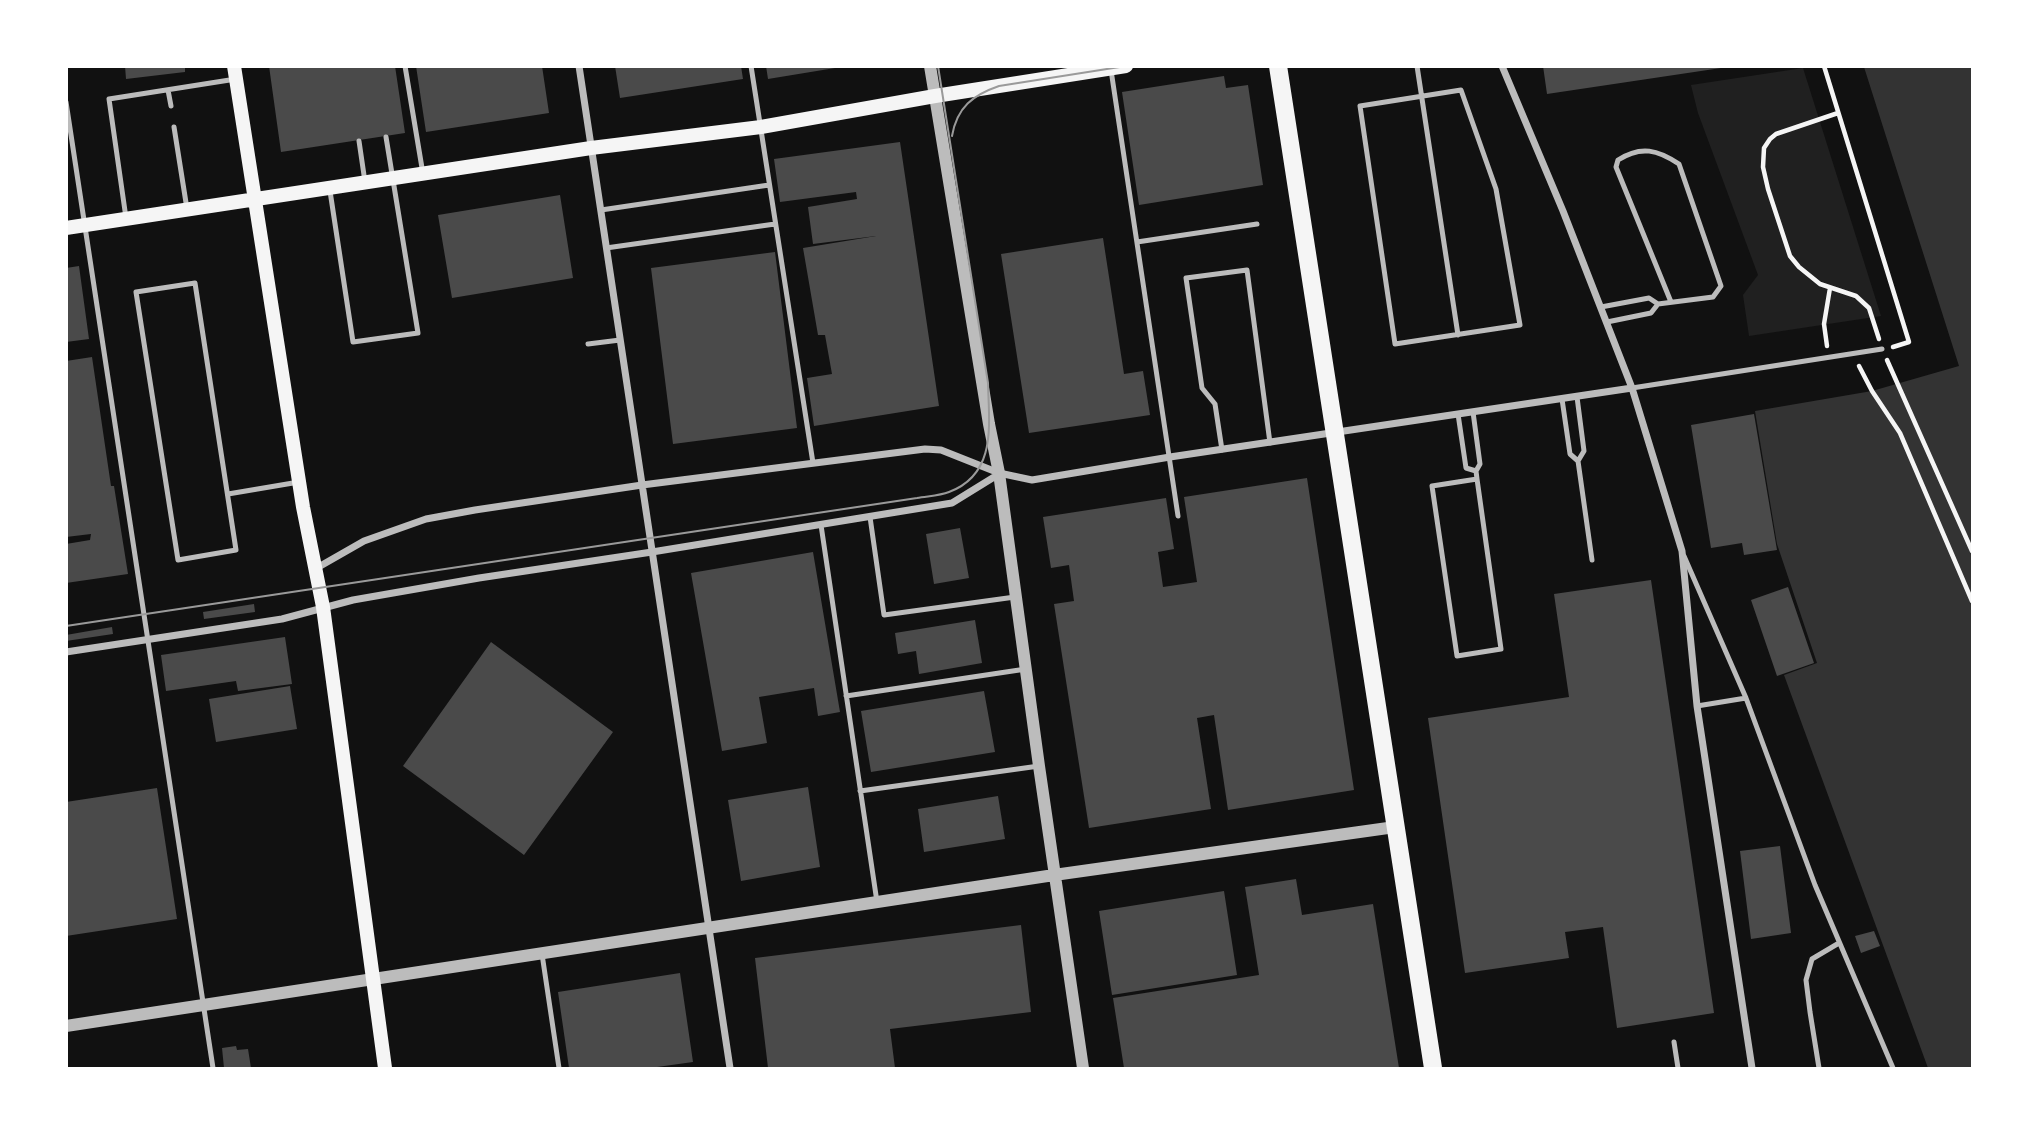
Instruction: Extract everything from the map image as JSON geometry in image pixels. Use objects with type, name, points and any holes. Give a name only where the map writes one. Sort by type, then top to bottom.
[{"type":"main road","points":[[66,228],[591,148],[761,127],[1126,66]]},
{"type":"main road","points":[[1278,66],[1433,1069]]},
{"type":"main road","points":[[235,73],[299,482],[323,607],[385,1069]]},
{"type":"street","points":[[579,66],[730,1069]]},
{"type":"street","points":[[930,66],[999,473],[1083,1069]]},
{"type":"street","points":[[1502,66],[1632,388],[1682,551],[1697,706],[1752,1069]]},
{"type":"street","points":[[314,570],[364,541],[426,519],[642,485],[925,449],[941,450],[999,473],[1032,480],[1632,388]]},
{"type":"street","points":[[66,652],[282,619],[348,601],[479,578],[952,503],[999,473]]},
{"type":"street","points":[[66,1026],[1054,875],[1395,827]]},
{"type":"lane","points":[[405,66],[423,174]]},
{"type":"lane","points":[[751,66],[813,463]]},
{"type":"lane","points":[[1417,66],[1458,335]]},
{"type":"lane","points":[[1111,68],[1178,516]]},
{"type":"lane","points":[[126,219],[109,99],[168,90],[235,73]]},
{"type":"lane","points":[[168,90],[171,106]]},
{"type":"lane","points":[[1461,90],[1496,189],[1520,326],[1458,335],[1395,344],[1360,106],[1461,90]]},
{"type":"lane","points":[[66,102],[213,1069]]},
{"type":"lane","points":[[174,127],[187,209]]},
{"type":"lane","points":[[329,188],[353,342],[418,333],[386,136]]},
{"type":"lane","points":[[359,141],[365,182]]},
{"type":"lane","points":[[1601,307],[1649,298],[1658,304],[1713,297],[1721,286],[1679,164],[1663,153],[1645,150],[1625,155],[1618,160],[1616,167],[1671,302]]},
{"type":"lane","points":[[601,210],[769,185]]},
{"type":"lane","points":[[1138,242],[1257,223]]},
{"type":"lane","points":[[606,248],[775,224]]},
{"type":"lane","points":[[1222,450],[1215,404],[1202,388],[1186,278],[1247,270],[1270,443]]},
{"type":"lane","points":[[195,283],[228,494],[236,550],[178,560],[136,292],[195,283]]},
{"type":"lane","points":[[1607,322],[1651,313],[1658,304]]},
{"type":"lane","points":[[589,344],[620,340]]},
{"type":"lane","points":[[1632,388],[1882,349]]},
{"type":"lane","points":[[1577,397],[1584,451],[1578,461],[1592,560]]},
{"type":"lane","points":[[1562,399],[1570,454],[1578,461]]},
{"type":"lane","points":[[1473,412],[1480,464],[1476,471],[1501,649],[1457,656],[1432,486],[1477,479]]},
{"type":"lane","points":[[1458,414],[1466,468],[1476,471]]},
{"type":"lane","points":[[228,494],[299,482]]},
{"type":"lane","points":[[870,517],[884,615],[1016,597]]},
{"type":"lane","points":[[821,525],[877,902]]},
{"type":"lane","points":[[1682,551],[1746,698],[1815,885],[1892,1069]]},
{"type":"lane","points":[[846,696],[1026,668]]},
{"type":"lane","points":[[1697,706],[1746,698]]},
{"type":"lane","points":[[860,791],[1039,766]]},
{"type":"lane","points":[[1819,1069],[1807,980],[1812,960],[1839,943]]},
{"type":"lane","points":[[542,954],[559,1069]]},
{"type":"lane","points":[[1674,1042],[1678,1069]]},
{"type":"path","points":[[1824,66],[1909,342],[1882,349]]},
{"type":"path","points":[[1838,113],[1776,134],[1766,144],[1763,167],[1768,189],[1790,256],[1799,267],[1820,284],[1856,296],[1868,308],[1882,349],[1972,551]]},
{"type":"path","points":[[1829,358],[1824,324],[1830,288]]},
{"type":"path","points":[[1853,354],[1872,391],[1900,433],[1972,601]]},
{"type":"shaded area","points":[[1864,67],[1972,67],[1972,1068],[1928,1068],[1784,675],[1817,663],[1777,544],[1755,411],[1872,391],[1959,366]]},
{"type":"shaded area","points":[[1803,68],[1881,316],[1749,336],[1743,295],[1758,275],[1698,113],[1691,85]]},
{"type":"building","points":[[125,66],[185,66],[185,72],[126,79]]},
{"type":"building","points":[[269,66],[395,66],[405,133],[281,152]]},
{"type":"building","points":[[416,66],[542,66],[549,113],[426,132]]},
{"type":"building","points":[[615,66],[741,66],[743,79],[620,98]]},
{"type":"building","points":[[766,66],[835,66],[835,68],[768,79]]},
{"type":"building","points":[[1543,66],[1721,66],[1721,68],[1547,94]]},
{"type":"building","points":[[1224,76],[1226,88],[1248,85],[1263,185],[1139,205],[1122,92]]},
{"type":"building","points":[[900,142],[939,406],[814,426],[807,378],[832,374],[825,335],[818,335],[803,248],[876,236],[813,244],[808,207],[857,199],[856,192],[780,202],[774,159]]},
{"type":"building","points":[[560,195],[573,278],[452,298],[438,215]]},
{"type":"building","points":[[1103,238],[1124,374],[1143,371],[1150,415],[1029,433],[1001,254]]},
{"type":"building","points":[[775,252],[797,428],[673,444],[651,268]]},
{"type":"building","points":[[79,266],[89,339],[66,342],[66,268]]},
{"type":"building","points":[[92,357],[111,486],[114,486],[128,574],[66,583],[66,544],[90,540],[91,534],[66,537],[66,361]]},
{"type":"building","points":[[1754,414],[1777,550],[1744,555],[1742,543],[1711,548],[1691,425]]},
{"type":"building","points":[[1307,478],[1354,790],[1228,810],[1214,715],[1197,718],[1211,809],[1089,828],[1054,604],[1074,601],[1069,565],[1051,568],[1043,517],[1166,498],[1174,549],[1158,552],[1163,587],[1197,582],[1184,497]]},
{"type":"building","points":[[960,528],[969,578],[934,584],[926,534]]},
{"type":"building","points":[[813,552],[840,712],[818,716],[814,688],[759,697],[767,743],[722,751],[691,573]]},
{"type":"building","points":[[1651,580],[1714,1013],[1617,1028],[1603,927],[1565,932],[1569,958],[1465,973],[1428,718],[1569,697],[1554,594]]},
{"type":"building","points":[[1788,587],[1814,663],[1777,676],[1751,600]]},
{"type":"building","points":[[254,604],[255,612],[204,619],[203,612]]},
{"type":"building","points":[[975,620],[982,663],[919,674],[916,651],[898,654],[895,633]]},
{"type":"building","points":[[112,627],[113,634],[66,641],[66,635]]},
{"type":"building","points":[[285,637],[292,684],[238,691],[236,681],[166,691],[161,655]]},
{"type":"building","points":[[491,642],[613,732],[524,855],[403,766]]},
{"type":"building","points":[[290,686],[297,729],[216,742],[209,699]]},
{"type":"building","points":[[984,691],[995,752],[871,772],[861,711]]},
{"type":"building","points":[[808,787],[820,867],[741,881],[728,800]]},
{"type":"building","points":[[157,788],[177,919],[66,936],[66,802]]},
{"type":"building","points":[[998,796],[1005,839],[924,852],[918,809]]},
{"type":"building","points":[[1780,846],[1791,933],[1751,939],[1740,851]]},
{"type":"building","points":[[1296,879],[1302,915],[1373,904],[1399,1068],[1124,1068],[1113,998],[1259,975],[1245,887]]},
{"type":"building","points":[[1224,891],[1237,975],[1112,995],[1099,911]]},
{"type":"building","points":[[1021,925],[1031,1012],[890,1029],[895,1068],[768,1068],[755,958]]},
{"type":"building","points":[[1874,931],[1880,946],[1861,953],[1855,936]]},
{"type":"building","points":[[680,973],[693,1062],[650,1068],[569,1068],[558,992]]},
{"type":"building","points":[[236,1046],[237,1050],[248,1049],[251,1068],[224,1068],[222,1048]]},
{"type":"tram line","points":[[66,626],[937,495],[964,484],[983,461],[987,446],[988,383],[938,66]]},
{"type":"tram line","points":[[952,136],[962,110],[974,98],[999,86],[1126,66]]}]
